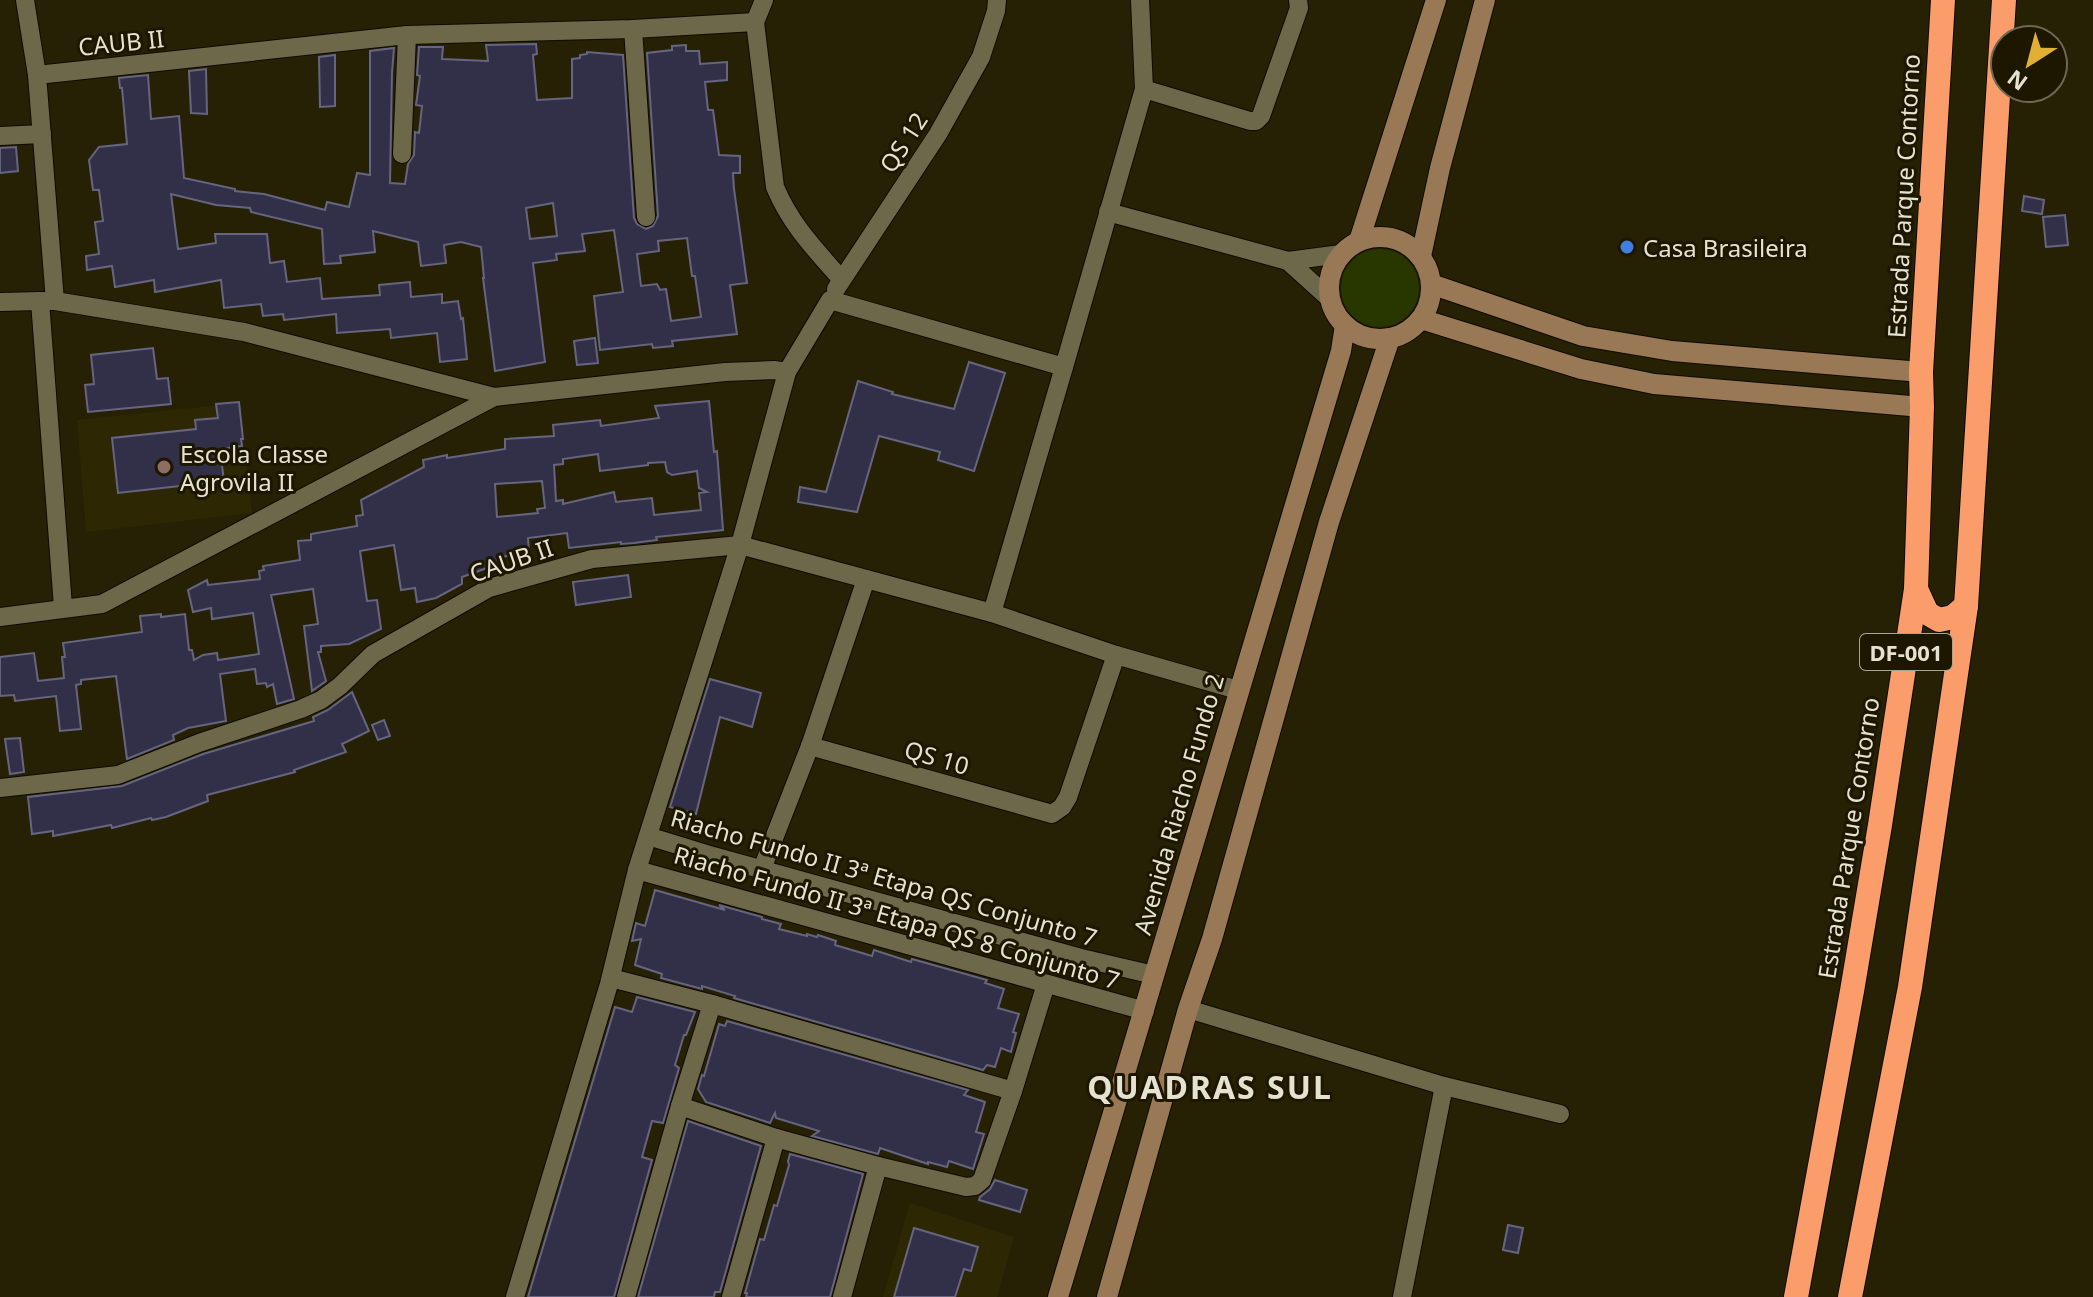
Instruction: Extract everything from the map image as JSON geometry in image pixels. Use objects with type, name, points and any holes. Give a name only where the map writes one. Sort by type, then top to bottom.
[{"type":"highway","name":"Estrada Parque Contorno","points":[[1796,1297],[1857,960],[1916,589],[1921,372],[1943,0]]},
{"type":"highway","name":"DF-001","points":[[1850,1297],[1910,987],[1966,606],[2004,0]]},
{"type":"highway","points":[[1916,589],[1927,613],[1939,620],[1953,617],[1966,606]]},
{"type":"main road","points":[[1359,241],[1436,0]]},
{"type":"main road","points":[[1421,256],[1440,168],[1485,0]]},
{"type":"main road","points":[[1375,237],[1392,238],[1408,245],[1421,256],[1428,269],[1431,296],[1421,319],[1402,334],[1374,339],[1345,325],[1336,313],[1330,299],[1329,283],[1333,268],[1341,254],[1359,241],[1375,237]]},
{"type":"main road","points":[[1431,284],[1583,336],[1672,351],[1921,372]]},
{"type":"main road","points":[[1421,319],[1581,369],[1654,384],[1922,407]]},
{"type":"main road","name":"Avenida Riacho Fundo 2","points":[[1058,1297],[1341,351],[1345,325]]},
{"type":"main road","points":[[1107,1297],[1329,522],[1390,338]]},
{"type":"street","points":[[25,0],[37,75],[42,134],[63,607]]},
{"type":"street","points":[[764,0],[755,22],[775,187],[801,233],[841,279]]},
{"type":"street","name":"QS 12","points":[[740,545],[787,372],[841,279],[938,134],[981,57],[997,0]]},
{"type":"street","points":[[992,613],[1144,89],[1140,0]]},
{"type":"street","points":[[1144,89],[1256,121],[1261,116],[1299,8],[1298,0]]},
{"type":"street","name":"CAUB II","points":[[37,75],[407,35],[633,29],[755,22]]},
{"type":"street","points":[[633,29],[646,217]]},
{"type":"street","points":[[402,154],[407,35]]},
{"type":"street","points":[[0,136],[42,134]]},
{"type":"street","points":[[1108,212],[1288,261],[1341,254]]},
{"type":"street","points":[[1288,261],[1330,299]]},
{"type":"street","points":[[830,300],[1064,367]]},
{"type":"street","points":[[0,302],[48,301],[244,332],[494,397],[725,372],[787,372]]},
{"type":"street","points":[[0,617],[102,604],[494,397]]},
{"type":"street","points":[[515,1297],[611,978],[637,870],[740,545],[992,613],[1116,655],[1238,690]]},
{"type":"street","name":"CAUB II","points":[[0,788],[118,775],[199,743],[301,709],[321,700],[340,686],[373,654],[489,588],[592,559],[740,545]]},
{"type":"street","points":[[762,869],[810,746],[866,579]]},
{"type":"street","name":"QS 10","points":[[810,746],[1052,814],[1062,807],[1068,797],[1116,655]]},
{"type":"street","name":"Riacho Fundo II 3ª Etapa QS Conjunto 7","points":[[648,836],[1081,958],[1154,975]]},
{"type":"street","points":[[704,888],[705,875],[713,856]]},
{"type":"street","name":"Riacho Fundo II 3ª Etapa QS 8 Conjunto 7","points":[[637,870],[1145,1011]]},
{"type":"street","points":[[1076,992],[1081,958]]},
{"type":"street","points":[[611,978],[1013,1091]]},
{"type":"street","points":[[680,1106],[776,1138],[878,1166],[966,1187],[975,1186],[982,1180],[1046,984]]},
{"type":"street","points":[[626,1297],[712,1004]]},
{"type":"street","points":[[1188,1009],[1444,1086],[1560,1114]]},
{"type":"street","points":[[1402,1297],[1444,1086]]},
{"type":"street","points":[[731,1297],[776,1138]]},
{"type":"street","points":[[842,1297],[878,1166]]},
{"type":"shaded area","name":"Escola Classe Agrovila II","points":[[240,403],[252,513],[86,532],[77,420]]},
{"type":"shaded area","points":[[910,1203],[1014,1237],[997,1297],[883,1297]]},
{"type":"green space","points":[[1380,249],[1395,252],[1407,261],[1416,273],[1419,288],[1416,303],[1407,315],[1395,324],[1380,327],[1365,324],[1353,315],[1344,303],[1341,288],[1344,273],[1353,261],[1365,252]]},
{"type":"building","points":[[536,44],[537,54],[533,55],[537,100],[572,98],[572,59],[580,58],[587,52],[623,55],[634,218],[646,229],[653,226],[658,216],[647,53],[686,45],[686,51],[699,51],[700,64],[727,62],[727,80],[705,82],[708,110],[713,110],[719,155],[740,156],[740,173],[733,173],[747,283],[730,285],[737,334],[672,341],[673,346],[653,348],[652,344],[600,350],[594,296],[623,292],[614,230],[582,234],[585,251],[556,254],[557,260],[533,263],[545,362],[495,371],[481,247],[461,242],[444,245],[446,263],[421,266],[418,242],[373,231],[375,252],[340,256],[341,263],[324,264],[322,229],[251,212],[250,208],[216,205],[171,194],[178,249],[216,243],[215,234],[267,234],[270,263],[284,261],[287,282],[320,278],[322,299],[380,295],[379,285],[410,282],[411,297],[442,294],[442,303],[458,301],[467,359],[440,362],[437,333],[391,338],[390,329],[337,333],[336,314],[284,320],[283,314],[263,316],[261,304],[224,308],[221,280],[155,292],[154,280],[115,287],[112,266],[87,270],[86,256],[99,254],[95,222],[103,221],[99,190],[93,190],[89,160],[99,147],[127,144],[119,78],[148,75],[151,119],[179,116],[184,178],[325,210],[327,202],[349,207],[357,173],[370,175],[370,51],[394,48],[390,183],[405,184],[408,164],[414,155],[415,132],[419,133],[422,106],[416,105],[420,76],[417,75],[419,47],[443,47],[442,59],[488,61],[486,45]],"holes":[[[553,203],[557,236],[530,239],[526,208]],[[687,238],[701,317],[671,321],[666,289],[660,290],[657,284],[641,286],[637,254],[659,251],[658,241]]]},
{"type":"building","points":[[335,55],[335,106],[320,107],[319,57]]},
{"type":"building","points":[[206,69],[207,114],[191,113],[189,71]]},
{"type":"building","points":[[16,147],[18,171],[0,173],[0,148]]},
{"type":"building","points":[[2024,196],[2044,200],[2042,214],[2022,211]]},
{"type":"building","points":[[2065,215],[2068,245],[2046,247],[2043,217]]},
{"type":"building","points":[[595,338],[598,363],[577,365],[574,341]]},
{"type":"building","points":[[153,348],[157,379],[168,378],[171,404],[88,412],[85,385],[94,384],[91,355]]},
{"type":"building","points":[[969,362],[1005,373],[974,471],[938,460],[940,452],[879,436],[857,512],[798,502],[800,487],[826,492],[858,381],[892,394],[954,409]]},
{"type":"building","points":[[709,401],[714,452],[717,451],[723,530],[656,537],[657,540],[634,543],[569,548],[567,533],[528,538],[529,553],[500,557],[501,563],[462,577],[462,584],[436,598],[417,602],[415,588],[401,590],[394,545],[360,551],[367,601],[377,600],[381,629],[349,644],[321,646],[321,652],[318,652],[326,681],[312,691],[304,626],[318,624],[313,589],[271,595],[294,699],[277,704],[273,684],[267,687],[266,683],[257,684],[255,669],[220,674],[226,721],[188,728],[173,735],[174,740],[127,759],[116,676],[81,680],[81,684],[76,685],[81,729],[60,731],[56,696],[15,701],[14,695],[0,696],[0,657],[34,653],[38,681],[64,678],[63,643],[142,632],[140,616],[185,614],[189,650],[192,650],[194,660],[217,653],[218,660],[259,654],[253,613],[212,619],[211,608],[193,612],[188,590],[207,580],[208,585],[260,579],[259,571],[264,570],[263,566],[300,560],[298,541],[311,540],[311,534],[357,526],[356,516],[363,515],[361,500],[424,467],[423,460],[505,449],[505,439],[554,436],[553,425],[600,420],[601,426],[659,418],[655,406]],"holes":[[[598,454],[600,471],[665,462],[667,472],[672,475],[697,471],[699,488],[707,492],[699,493],[701,510],[654,515],[652,498],[616,502],[614,492],[563,504],[563,500],[556,501],[554,465],[563,464],[563,459]],[[542,481],[545,508],[537,509],[538,513],[497,517],[495,484]]]},
{"type":"building","points":[[239,402],[242,446],[220,449],[224,481],[118,493],[112,438],[196,429],[195,420],[218,418],[216,404]]},
{"type":"building","points":[[628,575],[631,597],[576,605],[573,582]]},
{"type":"building","points":[[710,679],[761,693],[752,727],[720,717],[696,814],[670,807]]},
{"type":"building","points":[[352,692],[369,731],[342,744],[346,752],[295,772],[207,795],[208,801],[166,817],[53,836],[53,831],[32,834],[28,797],[122,786],[203,754],[314,721],[313,717]]},
{"type":"building","points":[[384,720],[390,736],[378,740],[372,725]]},
{"type":"building","points":[[20,738],[24,772],[10,774],[5,739]]},
{"type":"building","points":[[655,890],[762,917],[781,924],[779,929],[807,936],[818,935],[836,941],[835,945],[872,956],[874,950],[987,980],[985,983],[1004,989],[998,1008],[1019,1014],[1011,1052],[1001,1048],[995,1067],[987,1065],[983,1070],[702,986],[702,989],[661,978],[662,974],[635,965],[641,939],[632,941],[636,923],[645,926]]},
{"type":"building","points":[[637,997],[695,1012],[675,1065],[679,1068],[663,1123],[652,1121],[642,1157],[652,1160],[614,1297],[528,1297],[615,1007],[632,1012]]},
{"type":"building","points":[[727,1021],[968,1090],[964,1095],[985,1102],[976,1132],[984,1134],[973,1169],[949,1161],[947,1167],[928,1164],[880,1148],[878,1154],[812,1136],[819,1131],[776,1118],[775,1113],[770,1123],[706,1102],[698,1089],[719,1024],[725,1026]]},
{"type":"building","points":[[688,1121],[761,1146],[720,1292],[715,1292],[714,1297],[638,1297]]},
{"type":"building","points":[[790,1154],[863,1174],[830,1297],[746,1297],[760,1239],[764,1240],[774,1205],[777,1206]]},
{"type":"building","points":[[995,1180],[1027,1190],[1020,1212],[979,1200]]},
{"type":"building","points":[[1508,1225],[1523,1228],[1518,1253],[1503,1250]]},
{"type":"building","points":[[914,1228],[978,1247],[971,1271],[964,1269],[955,1297],[894,1297]]},
{"type":"place","name":"Casa Brasileira","points":[[1627,247]]},
{"type":"place","name":"Escola Classe Agrovila II","points":[[164,467]]},
{"type":"district","name":"QUADRAS SUL","points":[[1210,1086]]}]
